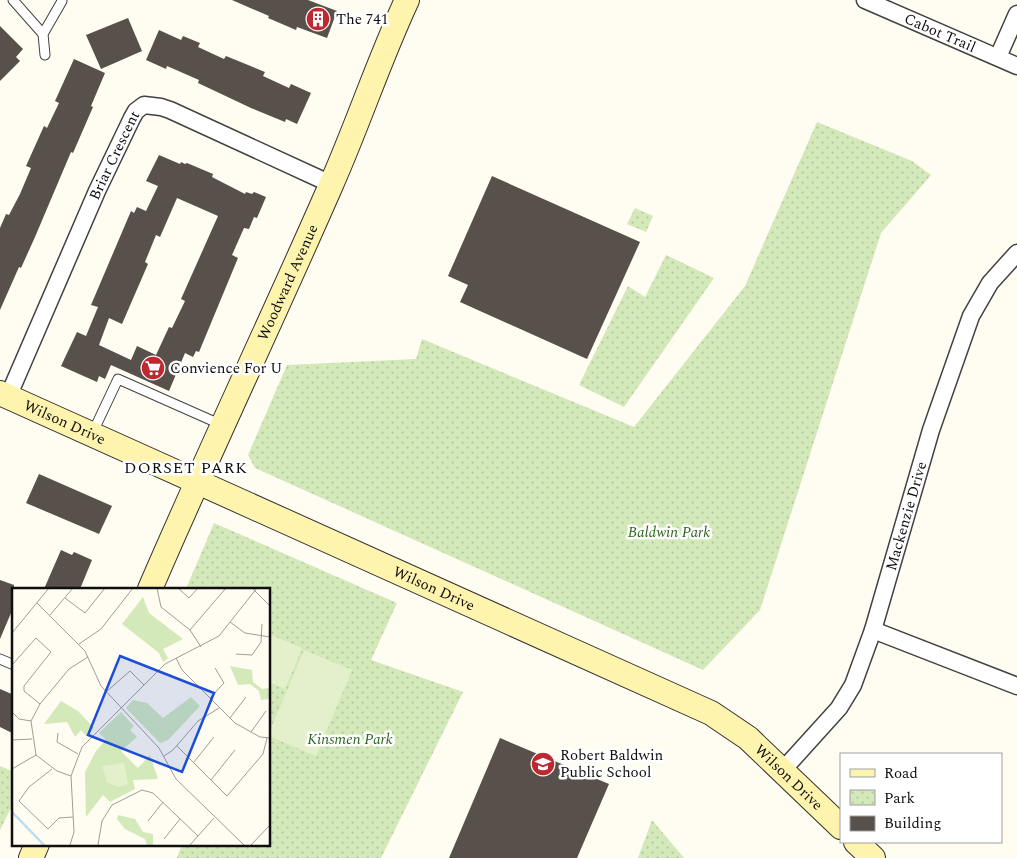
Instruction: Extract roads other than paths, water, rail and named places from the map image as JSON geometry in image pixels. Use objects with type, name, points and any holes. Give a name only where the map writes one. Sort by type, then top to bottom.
[{"type":"street","name":"Cabot Trail","points":[[865,0],[1017,66]]},
{"type":"street","name":"Woodward Avenue","points":[[150,588],[196,481],[331,184],[402,2]]},
{"type":"street","points":[[998,57],[1017,14]]},
{"type":"street","name":"Briar Crescent","points":[[4,395],[136,110],[144,105],[170,110],[331,184]]},
{"type":"street","name":"Mackenzie Drive","points":[[782,770],[839,708],[852,685],[873,630],[932,430],[971,316],[990,283],[1017,253]]},
{"type":"street","name":"Wilson Drive","points":[[4,395],[712,712],[748,738],[840,826]]},
{"type":"street","points":[[873,630],[1017,686]]},
{"type":"street","points":[[857,843],[873,858]]},
{"type":"street","points":[[31,858],[36,846]]},
{"type":"lane","points":[[13,0],[43,34]]},
{"type":"lane","points":[[45,55],[43,34],[62,0]]},
{"type":"lane","points":[[92,435],[118,379],[222,425]]},
{"type":"lane","points":[[0,659],[12,664]]},
{"type":"place","name":"The 741","points":[[318,19]]},
{"type":"place","name":"Convience For U","points":[[153,368]]},
{"type":"place","name":"Robert Baldwin Public School","points":[[543,764]]},
{"type":"district","name":"DORSET PARK","points":[[186,467]]},
{"type":"park label","name":"Baldwin Park","points":[[669,532]]},
{"type":"park label","name":"Kinsmen Park","points":[[350,739]]}]
